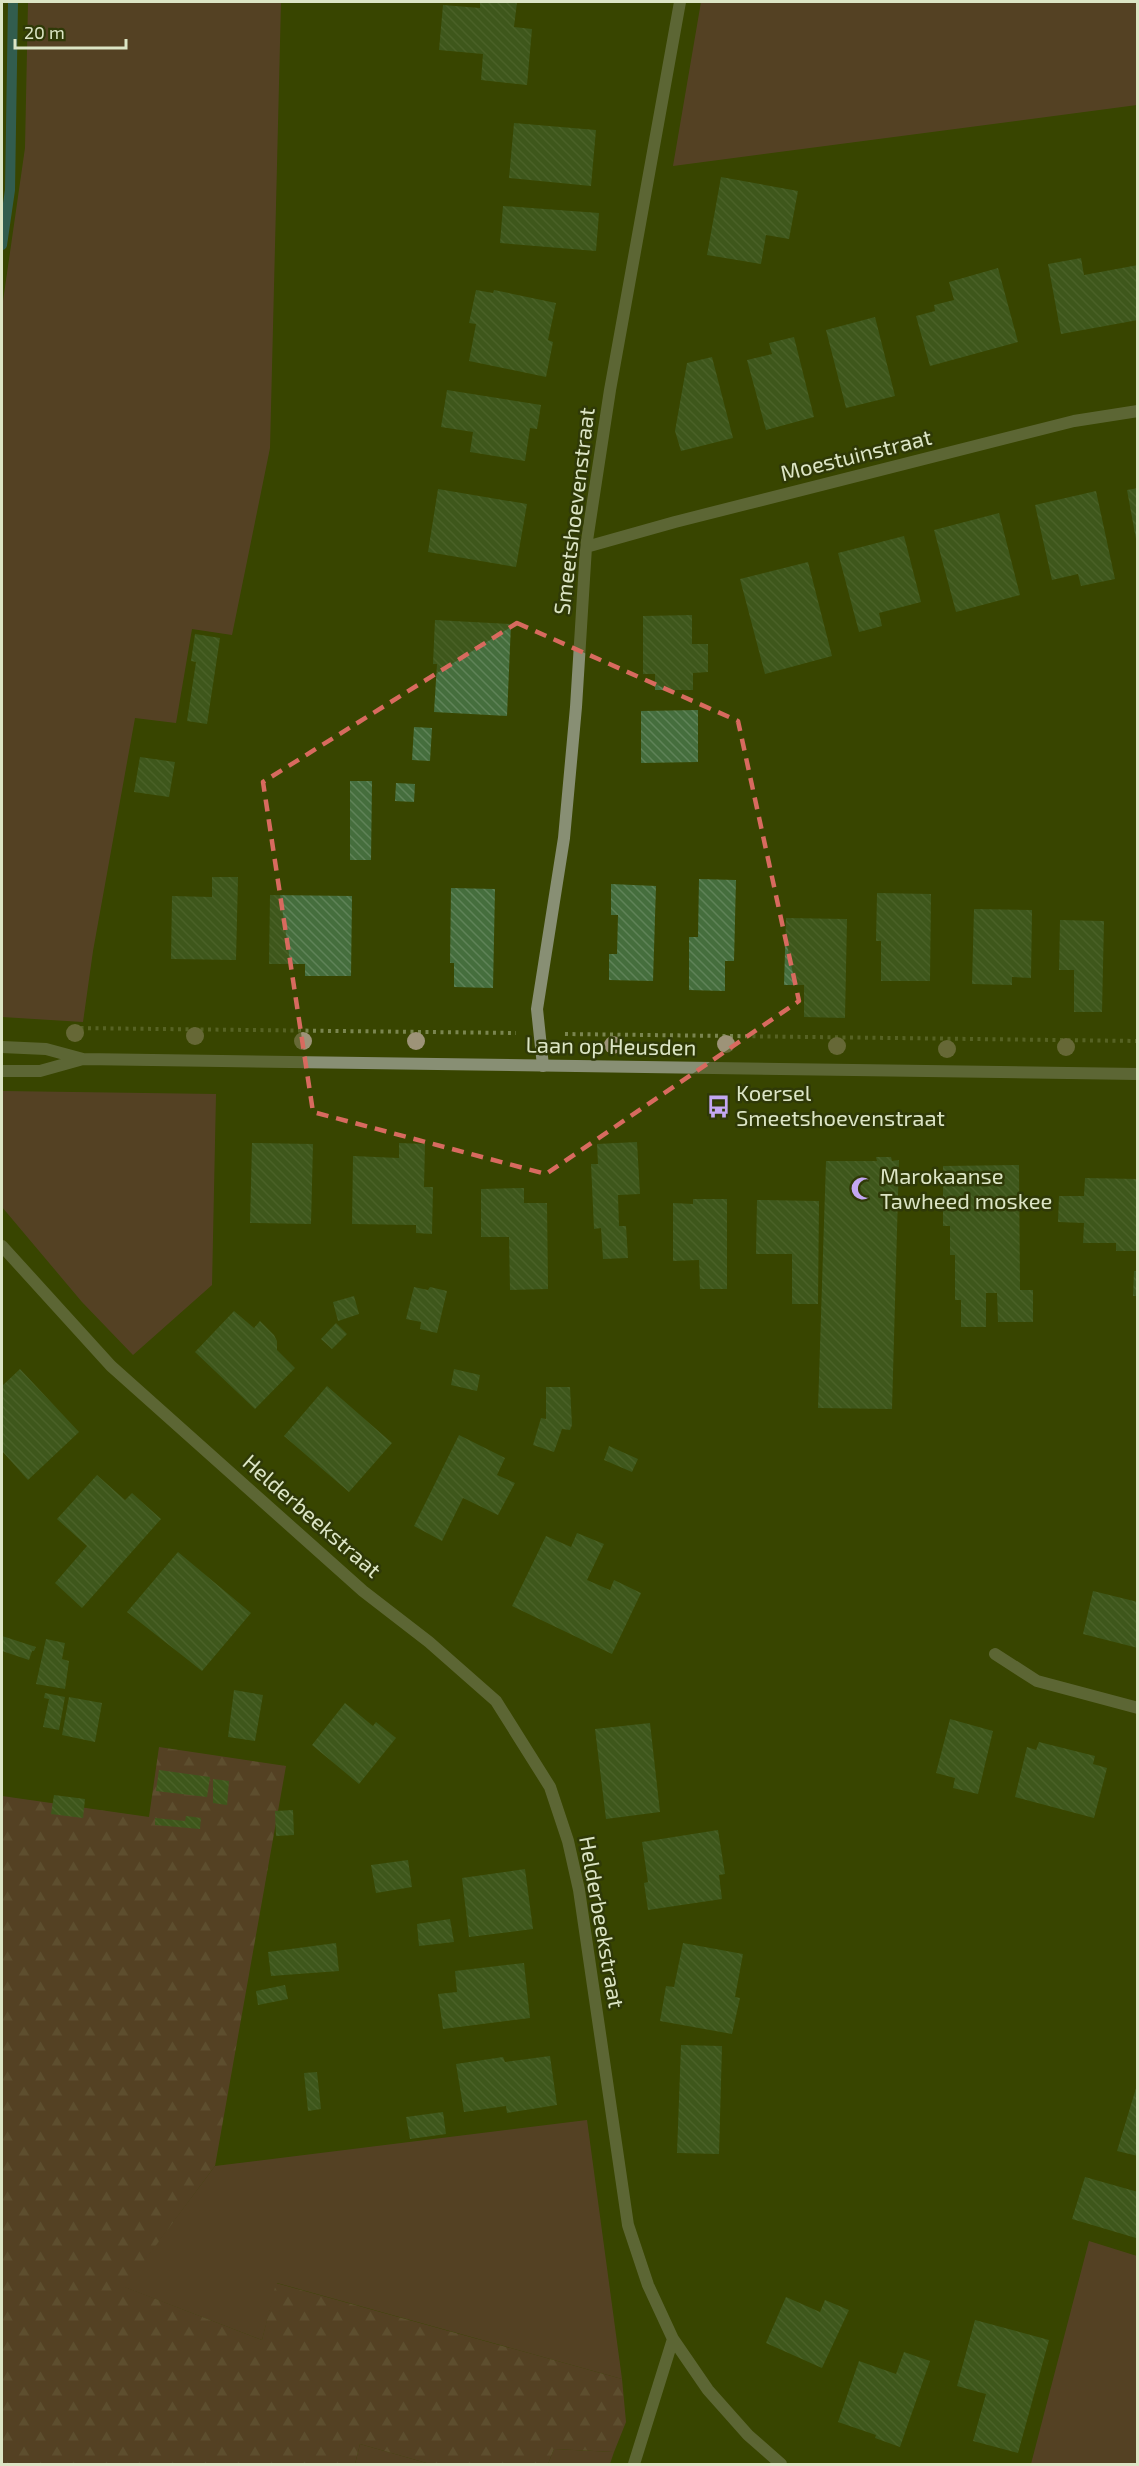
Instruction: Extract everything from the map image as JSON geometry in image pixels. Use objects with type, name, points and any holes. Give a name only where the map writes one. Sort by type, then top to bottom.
[{"type":"street","name":"Smeetshoevenstraat","points":[[543,1066],[537,1009],[565,826],[576,707],[586,547],[610,390],[680,2]]},
{"type":"street","name":"Moestuinstraat","points":[[586,547],[675,522],[1074,421],[1137,411]]},
{"type":"street","name":"Laan op Heusden","points":[[2,1047],[46,1049],[83,1059],[1137,1074]]},
{"type":"street","name":"Laan op Heusden","points":[[2,1071],[40,1071],[83,1059]]},
{"type":"street","name":"Helderbeekstraat","points":[[2,1246],[111,1366],[363,1590],[429,1641],[496,1701],[550,1788],[568,1841],[579,1890],[628,2225],[648,2285],[673,2339],[708,2390],[748,2435],[781,2464]]},
{"type":"street","points":[[995,1654],[1037,1681],[1137,1708]]},
{"type":"street","points":[[634,2464],[673,2339]]},
{"type":"path","points":[[68,1028],[1137,1041]]},
{"type":"highlighted area","points":[[517,623],[738,721],[799,1001],[546,1174],[313,1112],[263,782]]},
{"type":"green space","points":[[28,2],[281,2],[270,448],[232,635],[192,629],[176,723],[135,718],[93,951],[83,1022],[2,1017],[2,308],[25,148]]},
{"type":"green space","points":[[701,2],[1137,2],[1137,105],[673,166]]},
{"type":"green space","points":[[2,1091],[216,1094],[212,1285],[133,1355],[82,1302],[2,1207]]},
{"type":"green space","points":[[159,1747],[286,1766],[215,2166],[125,2287],[262,2340],[276,2283],[622,2379],[626,2422],[614,2452],[554,2449],[548,2464],[430,2464],[360,2444],[355,2464],[2,2464],[2,1796],[149,1817]]},
{"type":"green space","points":[[587,2120],[622,2379],[277,2283],[262,2340],[124,2287],[215,2166]]},
{"type":"green space","points":[[1089,2241],[1137,2256],[1137,2464],[1031,2464]]},
{"type":"green space","points":[[360,2444],[430,2464],[355,2464]]},
{"type":"green space","points":[[554,2449],[614,2452],[610,2464],[548,2464]]},
{"type":"building","points":[[480,2],[517,2],[514,27],[532,29],[527,85],[481,80],[483,54],[439,50],[443,5],[480,8]]},
{"type":"building","points":[[514,123],[596,130],[591,186],[509,178]]},
{"type":"building","points":[[721,177],[798,191],[789,239],[766,235],[761,264],[707,255]]},
{"type":"building","points":[[503,206],[599,213],[596,251],[500,243]]},
{"type":"building","points":[[1081,258],[1084,275],[1138,265],[1138,320],[1061,334],[1048,264]]},
{"type":"building","points":[[998,268],[1018,342],[930,366],[916,316],[935,311],[934,305],[954,300],[949,282]]},
{"type":"building","points":[[476,290],[493,293],[494,290],[556,303],[548,340],[553,342],[546,377],[469,361],[476,324],[469,323]]},
{"type":"building","points":[[875,317],[895,396],[846,408],[826,330]]},
{"type":"building","points":[[794,337],[814,417],[766,430],[747,360],[772,354],[769,343]]},
{"type":"building","points":[[712,357],[733,438],[681,451],[675,431],[687,363]]},
{"type":"building","points":[[447,390],[541,405],[537,429],[530,428],[525,461],[470,452],[473,432],[441,427]]},
{"type":"building","points":[[1138,488],[1138,539],[1136,539],[1127,490]]},
{"type":"building","points":[[438,489],[527,504],[516,567],[428,552]]},
{"type":"building","points":[[1096,491],[1115,579],[1081,586],[1078,574],[1052,580],[1035,505]]},
{"type":"building","points":[[999,513],[1020,595],[956,612],[934,530]]},
{"type":"building","points":[[904,536],[921,602],[879,613],[882,626],[859,632],[838,553]]},
{"type":"building","points":[[808,562],[832,656],[765,674],[740,579]]},
{"type":"building","points":[[692,615],[692,644],[708,644],[708,672],[693,673],[693,690],[655,690],[655,674],[643,674],[643,616]]},
{"type":"building","points":[[435,620],[511,624],[507,716],[434,712],[437,664],[433,664]]},
{"type":"building","points":[[195,634],[220,638],[207,724],[187,721],[196,662],[191,661]]},
{"type":"building","points":[[698,710],[698,762],[641,763],[641,711]]},
{"type":"building","points":[[414,727],[432,728],[430,761],[412,760]]},
{"type":"building","points":[[140,757],[175,762],[169,797],[134,792]]},
{"type":"building","points":[[350,781],[372,781],[371,860],[350,860]]},
{"type":"building","points":[[396,783],[415,784],[414,802],[395,801]]},
{"type":"building","points":[[212,877],[238,877],[236,960],[171,959],[172,896],[212,897]]},
{"type":"building","points":[[699,879],[736,880],[734,961],[725,961],[725,991],[689,990],[689,937],[698,937]]},
{"type":"building","points":[[611,884],[656,886],[653,981],[609,980],[609,954],[617,954],[618,915],[611,915]]},
{"type":"building","points":[[451,888],[495,889],[493,988],[454,987],[454,963],[450,963]]},
{"type":"building","points":[[877,893],[931,894],[930,981],[881,981],[881,941],[876,941]]},
{"type":"building","points":[[270,895],[352,896],[351,976],[305,976],[305,964],[269,964]]},
{"type":"building","points":[[974,909],[1032,910],[1031,978],[1012,977],[1012,985],[972,984]]},
{"type":"building","points":[[786,918],[847,919],[845,1018],[804,1017],[804,985],[784,985]]},
{"type":"building","points":[[1060,920],[1104,921],[1102,1012],[1074,1012],[1074,970],[1059,970]]},
{"type":"building","points":[[637,1142],[640,1194],[618,1195],[619,1226],[626,1226],[628,1258],[603,1259],[601,1228],[594,1229],[591,1164],[598,1164],[597,1144]]},
{"type":"building","points":[[252,1143],[313,1144],[311,1224],[250,1223]]},
{"type":"building","points":[[399,1143],[425,1144],[424,1187],[433,1187],[432,1234],[416,1233],[416,1225],[352,1224],[353,1156],[399,1158]]},
{"type":"building","points":[[876,1157],[891,1157],[892,1161],[899,1160],[892,1409],[818,1408],[826,1161],[877,1161]]},
{"type":"building","points":[[1019,1165],[1020,1290],[1033,1290],[1033,1322],[998,1322],[997,1293],[986,1293],[986,1327],[961,1327],[961,1300],[955,1300],[955,1255],[950,1255],[950,1226],[943,1226],[943,1166]]},
{"type":"building","points":[[1085,1178],[1138,1179],[1138,1251],[1116,1251],[1116,1243],[1083,1243],[1084,1223],[1058,1222],[1059,1196],[1084,1196]]},
{"type":"building","points":[[524,1188],[524,1203],[547,1203],[548,1289],[510,1290],[509,1237],[481,1237],[481,1189]]},
{"type":"building","points":[[693,1199],[727,1199],[727,1289],[700,1289],[699,1260],[673,1261],[673,1203],[693,1204]]},
{"type":"building","points":[[757,1200],[819,1201],[818,1304],[792,1304],[792,1254],[756,1254]]},
{"type":"building","points":[[1134,1271],[1138,1271],[1138,1296],[1133,1296]]},
{"type":"building","points":[[414,1287],[428,1290],[430,1287],[447,1291],[437,1333],[420,1329],[421,1322],[406,1319]]},
{"type":"building","points":[[354,1296],[359,1314],[338,1321],[333,1302]]},
{"type":"building","points":[[234,1311],[254,1328],[260,1321],[274,1335],[277,1350],[295,1368],[255,1409],[195,1352]]},
{"type":"building","points":[[336,1323],[347,1334],[332,1349],[321,1339]]},
{"type":"building","points":[[20,1369],[79,1432],[28,1480],[2,1451],[2,1386]]},
{"type":"building","points":[[454,1369],[480,1375],[477,1391],[451,1385]]},
{"type":"building","points":[[327,1386],[392,1443],[349,1492],[284,1436]]},
{"type":"building","points":[[546,1387],[570,1387],[572,1425],[570,1430],[562,1429],[554,1452],[533,1445],[541,1418],[546,1419]]},
{"type":"building","points":[[459,1435],[505,1458],[497,1475],[515,1483],[498,1515],[463,1498],[442,1541],[414,1526]]},
{"type":"building","points":[[609,1446],[638,1459],[632,1472],[604,1460]]},
{"type":"building","points":[[97,1475],[125,1500],[132,1493],[161,1519],[82,1608],[55,1583],[87,1546],[57,1519]]},
{"type":"building","points":[[577,1533],[604,1544],[587,1580],[610,1590],[614,1580],[641,1593],[612,1654],[512,1606],[546,1536],[571,1547]]},
{"type":"building","points":[[178,1552],[251,1613],[202,1671],[127,1612]]},
{"type":"building","points":[[1093,1591],[1138,1602],[1138,1648],[1083,1634]]},
{"type":"building","points":[[2,1636],[36,1647],[29,1660],[2,1651]]},
{"type":"building","points":[[46,1639],[65,1643],[62,1659],[69,1661],[65,1689],[36,1684]]},
{"type":"building","points":[[234,1690],[263,1695],[255,1741],[228,1737]]},
{"type":"building","points":[[45,1693],[65,1697],[59,1730],[43,1727],[49,1699],[44,1698]]},
{"type":"building","points":[[69,1697],[102,1703],[95,1742],[62,1735]]},
{"type":"building","points":[[345,1703],[373,1726],[376,1722],[396,1738],[359,1784],[312,1745]]},
{"type":"building","points":[[950,1719],[993,1731],[978,1794],[953,1788],[955,1778],[936,1773]]},
{"type":"building","points":[[650,1723],[660,1812],[606,1819],[595,1729]]},
{"type":"building","points":[[1039,1742],[1095,1756],[1093,1764],[1107,1768],[1094,1818],[1015,1797],[1027,1747],[1036,1750]]},
{"type":"building","points":[[159,1770],[210,1777],[207,1797],[156,1791]]},
{"type":"building","points":[[213,1779],[229,1781],[227,1805],[213,1803]]},
{"type":"building","points":[[54,1795],[85,1799],[83,1818],[51,1814]]},
{"type":"building","points":[[293,1810],[294,1835],[276,1836],[275,1811]]},
{"type":"building","points":[[186,1816],[201,1818],[200,1829],[155,1825],[155,1818],[185,1821]]},
{"type":"building","points":[[718,1830],[725,1874],[719,1875],[722,1899],[648,1910],[644,1883],[648,1882],[642,1842]]},
{"type":"building","points":[[408,1860],[412,1887],[376,1893],[371,1865]]},
{"type":"building","points":[[525,1869],[533,1929],[469,1937],[462,1878]]},
{"type":"building","points":[[450,1919],[454,1942],[419,1946],[417,1924]]},
{"type":"building","points":[[336,1943],[339,1971],[271,1976],[268,1952]]},
{"type":"building","points":[[683,1943],[743,1954],[735,1997],[740,1998],[732,2034],[660,2021],[666,1986],[674,1987]]},
{"type":"building","points":[[524,1963],[530,2018],[443,2029],[438,1994],[457,1992],[455,1971]]},
{"type":"building","points":[[285,1985],[288,1999],[258,2005],[256,1991]]},
{"type":"building","points":[[681,2045],[722,2046],[719,2154],[677,2153]]},
{"type":"building","points":[[550,2056],[557,2105],[507,2113],[506,2106],[464,2112],[456,2064],[503,2057],[505,2062]]},
{"type":"building","points":[[317,2072],[321,2109],[308,2111],[304,2073]]},
{"type":"building","points":[[1138,2086],[1138,2156],[1117,2151]]},
{"type":"building","points":[[443,2112],[446,2134],[410,2139],[406,2117]]},
{"type":"building","points":[[1085,2177],[1138,2192],[1136,2238],[1072,2219]]},
{"type":"building","points":[[786,2297],[820,2312],[825,2300],[849,2310],[822,2368],[766,2343]]},
{"type":"building","points":[[975,2320],[1049,2340],[1018,2453],[973,2441],[986,2394],[957,2386]]},
{"type":"building","points":[[904,2352],[930,2361],[900,2447],[875,2438],[876,2435],[838,2422],[859,2361],[896,2374]]},
{"type":"waterway","points":[[2,245],[10,190],[13,2]]},
{"type":"place","name":"Koersel Smeetshoevenstraat","points":[[718,1106]]},
{"type":"place","name":"Marokaanse Tawheed moskee","points":[[862,1189]]}]
